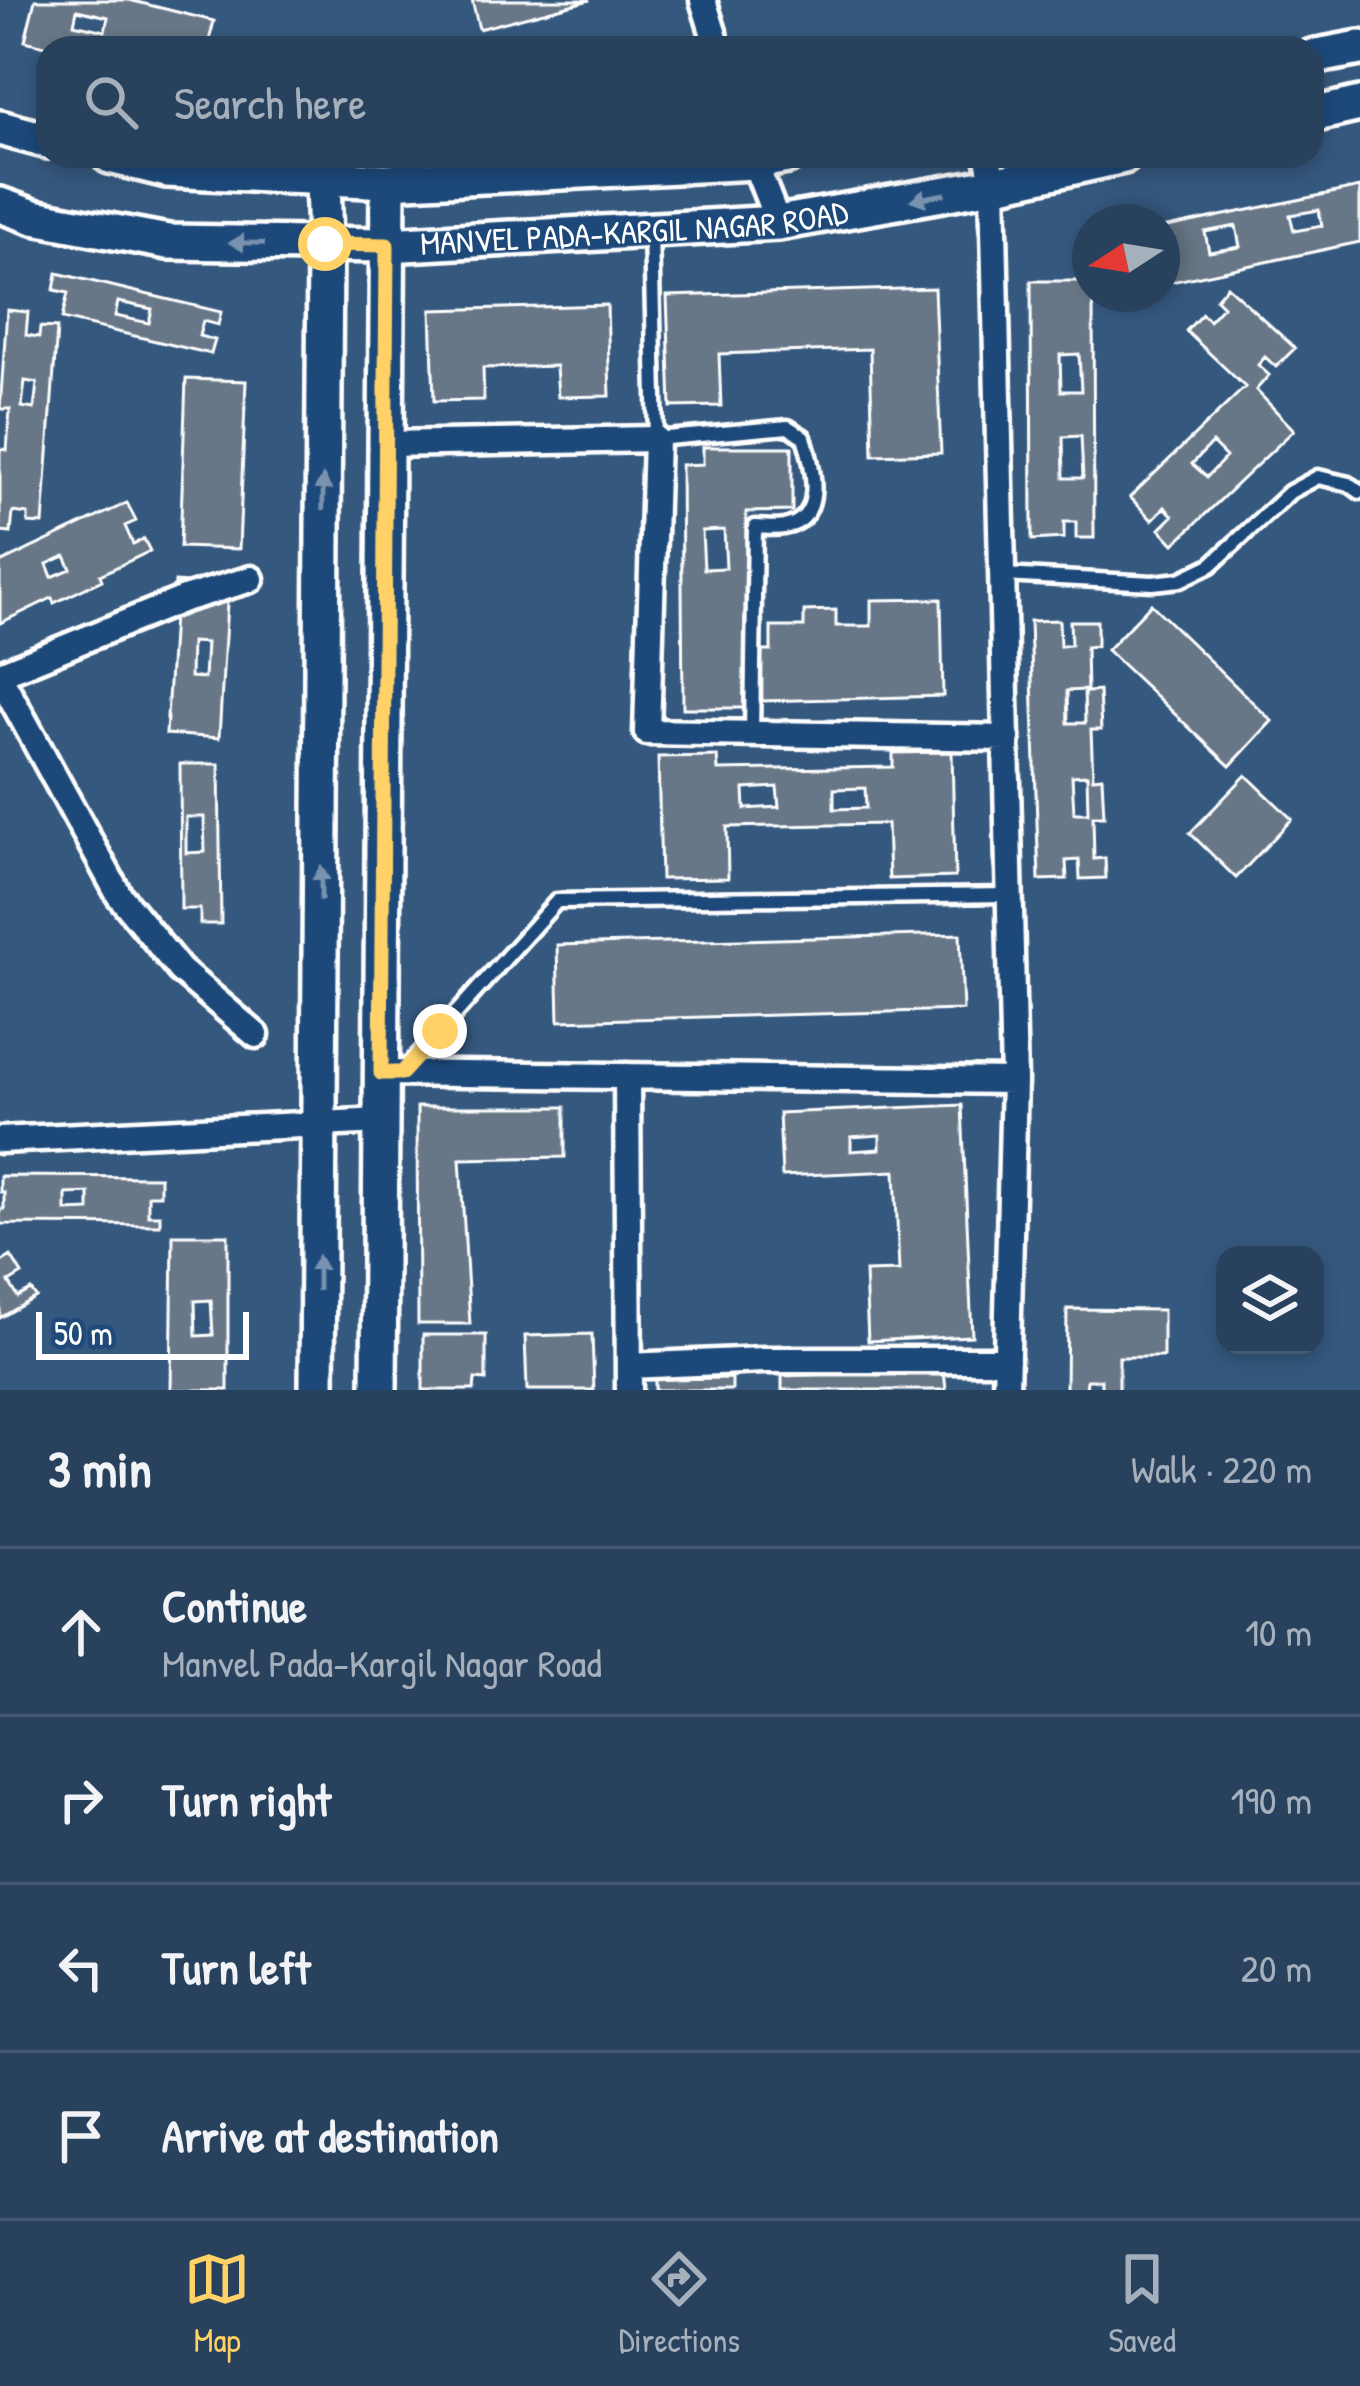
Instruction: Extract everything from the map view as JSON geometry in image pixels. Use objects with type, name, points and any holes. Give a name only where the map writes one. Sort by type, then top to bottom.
[{"type":"street","points":[[703,0],[714,36]]},
{"type":"street","points":[[1324,55],[1360,48]]},
{"type":"street","points":[[1324,112],[1360,104]]},
{"type":"street","points":[[2,134],[36,139]]},
{"type":"street","name":"MANVEL PADA-KARGIL NAGAR ROAD","points":[[159,168],[388,181],[601,168]]},
{"type":"street","points":[[767,168],[778,223]]},
{"type":"street","points":[[990,171],[1014,1081],[1006,1390]]},
{"type":"street","name":"MANVEL PADA-KARGIL NAGAR ROAD","points":[[0,206],[34,217],[168,242],[387,245],[778,223],[990,171]]},
{"type":"street","points":[[317,1390],[323,178]]},
{"type":"street","points":[[379,1390],[381,1121],[392,1073],[388,181]]},
{"type":"street","points":[[386,444],[656,439],[647,732],[1006,738]]},
{"type":"street","points":[[251,579],[184,599],[0,675],[119,895],[180,970],[256,1034]]},
{"type":"street","points":[[392,1073],[1014,1081]]},
{"type":"street","points":[[627,1076],[629,1378],[763,1360],[1006,1360]]},
{"type":"street","points":[[0,1140],[381,1121]]},
{"type":"lane","points":[[651,230],[656,439],[788,427],[804,437],[813,466],[814,500],[803,518],[787,527],[755,527],[752,734]]},
{"type":"lane","points":[[1003,575],[1153,583],[1180,580],[1211,565],[1290,492],[1318,477],[1349,484],[1360,492]]},
{"type":"lane","points":[[392,1073],[557,901],[1010,895]]},
{"type":"building","points":[[35,0],[129,0],[214,21],[210,36],[36,36],[36,44],[25,41]],"holes":[[[77,10],[108,17],[105,31],[74,24]]]},
{"type":"building","points":[[472,0],[590,0],[479,29]]},
{"type":"building","points":[[1360,187],[1360,242],[1180,280],[1180,224]],"holes":[[[1319,210],[1322,226],[1294,231],[1290,215]],[[1236,226],[1240,247],[1209,252],[1205,232]]]},
{"type":"building","points":[[57,273],[221,312],[218,325],[203,321],[199,336],[215,340],[211,354],[62,319],[68,293],[54,290]],"holes":[[[118,302],[152,309],[149,323],[115,316]]]},
{"type":"building","points":[[1031,281],[1072,281],[1072,312],[1093,312],[1094,538],[1076,538],[1076,522],[1064,522],[1064,538],[1032,540]],"holes":[[[1079,354],[1081,391],[1061,391],[1060,355]],[[1081,436],[1083,478],[1064,478],[1063,437]]]},
{"type":"building","points":[[1227,286],[1295,348],[1276,367],[1265,357],[1258,365],[1269,375],[1256,390],[1294,430],[1174,544],[1160,529],[1173,516],[1165,507],[1152,520],[1130,497],[1245,387],[1186,331],[1202,314],[1209,321],[1223,306],[1216,299]],"holes":[[[1212,443],[1226,457],[1207,477],[1192,464]]]},
{"type":"building","points":[[934,288],[941,453],[873,455],[870,349],[719,354],[721,406],[671,407],[667,296]]},
{"type":"building","points":[[607,305],[610,396],[558,397],[556,366],[483,368],[484,400],[434,401],[431,310]]},
{"type":"building","points":[[7,310],[28,312],[26,335],[39,337],[40,327],[57,328],[43,524],[28,523],[28,514],[13,512],[11,533],[0,532],[0,449],[7,450],[10,409],[0,409]],"holes":[[[25,381],[37,383],[34,409],[22,407]]]},
{"type":"building","points":[[186,379],[246,381],[239,549],[180,547]]},
{"type":"building","points":[[703,447],[792,447],[792,511],[746,512],[747,708],[683,708],[681,465],[703,464]],"holes":[[[724,530],[726,568],[704,569],[702,531]]]},
{"type":"building","points":[[127,503],[136,521],[125,526],[133,544],[144,539],[150,551],[100,575],[102,580],[0,623],[0,563]],"holes":[[[65,556],[71,569],[52,577],[47,564]]]},
{"type":"building","points":[[175,582],[228,586],[219,738],[166,734]],"holes":[[[191,642],[206,643],[204,678],[190,677]]]},
{"type":"building","points":[[941,599],[943,696],[762,701],[761,651],[771,651],[771,627],[804,627],[804,611],[836,610],[836,626],[871,626],[871,600]]},
{"type":"building","points":[[1151,604],[1272,721],[1230,766],[1107,650]]},
{"type":"building","points":[[1059,620],[1060,646],[1071,645],[1070,621],[1097,621],[1097,646],[1086,647],[1087,692],[1099,691],[1101,730],[1091,730],[1093,778],[1102,777],[1104,816],[1093,816],[1094,859],[1105,858],[1106,878],[1080,879],[1079,860],[1066,861],[1067,879],[1039,880],[1030,621]],"holes":[[[1084,690],[1085,723],[1068,723],[1067,691]],[[1087,775],[1088,813],[1074,813],[1072,776]]]},
{"type":"building","points":[[952,752],[955,877],[889,879],[887,824],[727,827],[728,878],[661,879],[658,757],[717,756],[718,770],[893,767],[893,753]],"holes":[[[777,787],[779,807],[745,809],[744,789]],[[865,788],[866,808],[834,809],[834,789]]]},
{"type":"building","points":[[180,764],[219,764],[221,924],[200,924],[200,909],[181,909]],"holes":[[[186,817],[204,817],[205,852],[186,853]]]},
{"type":"building","points":[[1246,775],[1292,819],[1236,878],[1190,833]]},
{"type":"building","points":[[960,934],[963,1010],[559,1021],[557,945]]},
{"type":"building","points":[[962,1105],[972,1336],[868,1341],[865,1272],[899,1271],[895,1171],[782,1176],[779,1113]],"holes":[[[880,1135],[880,1149],[851,1151],[851,1137]]]},
{"type":"building","points":[[417,1107],[565,1107],[565,1157],[460,1159],[470,1324],[418,1324]]},
{"type":"building","points":[[0,1176],[160,1177],[160,1195],[148,1195],[148,1215],[160,1215],[160,1225],[0,1224],[4,1192],[0,1192]],"holes":[[[89,1193],[89,1210],[66,1211],[66,1194]]]},
{"type":"building","points":[[173,1235],[228,1235],[228,1390],[171,1390]],"holes":[[[211,1300],[213,1335],[196,1336],[195,1301]]]},
{"type":"building","points":[[11,1256],[22,1274],[9,1282],[18,1297],[31,1290],[36,1297],[0,1318],[0,1263]]},
{"type":"building","points":[[1067,1309],[1163,1310],[1163,1357],[1119,1357],[1119,1390],[1101,1390],[1101,1380],[1087,1380],[1086,1390],[1066,1390]]},
{"type":"building","points":[[592,1334],[594,1390],[527,1390],[525,1336]]},
{"type":"building","points":[[423,1335],[486,1335],[486,1380],[475,1379],[474,1390],[423,1390]]},
{"type":"building","points":[[944,1370],[946,1390],[782,1390],[782,1376]]},
{"type":"building","points":[[732,1378],[732,1390],[655,1390],[655,1379]]},
{"type":"route","points":[[325,244],[387,245],[381,1073],[402,1073],[440,1031]]}]
